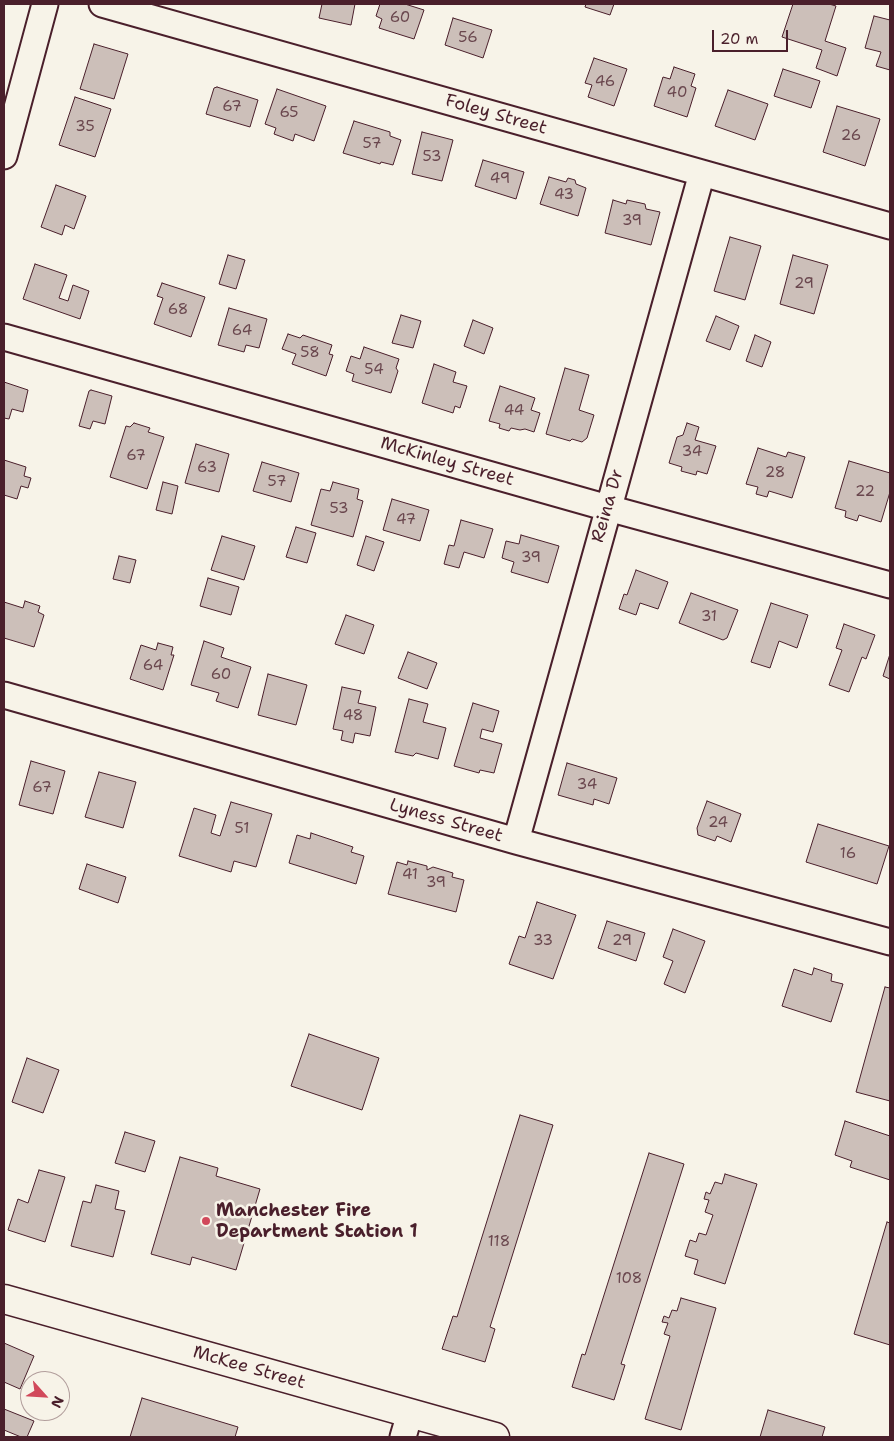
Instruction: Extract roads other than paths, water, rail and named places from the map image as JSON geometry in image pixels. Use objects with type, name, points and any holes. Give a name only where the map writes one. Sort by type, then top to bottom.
[{"type":"main road","name":"McKee Street","points":[[4,1299],[407,1425],[495,1437]]},
{"type":"street","points":[[4,156],[45,4]]},
{"type":"street","name":"Foley Street","points":[[102,4],[890,226]]},
{"type":"street","name":"Reina Dr","points":[[516,840],[702,173]]},
{"type":"street","name":"McKinley Street","points":[[4,338],[608,508],[890,585]]},
{"type":"street","name":"Lyness Street","points":[[4,694],[516,840],[890,942]]},
{"type":"place","name":"Manchester Fire Department Station 1","points":[[206,1221]]}]
